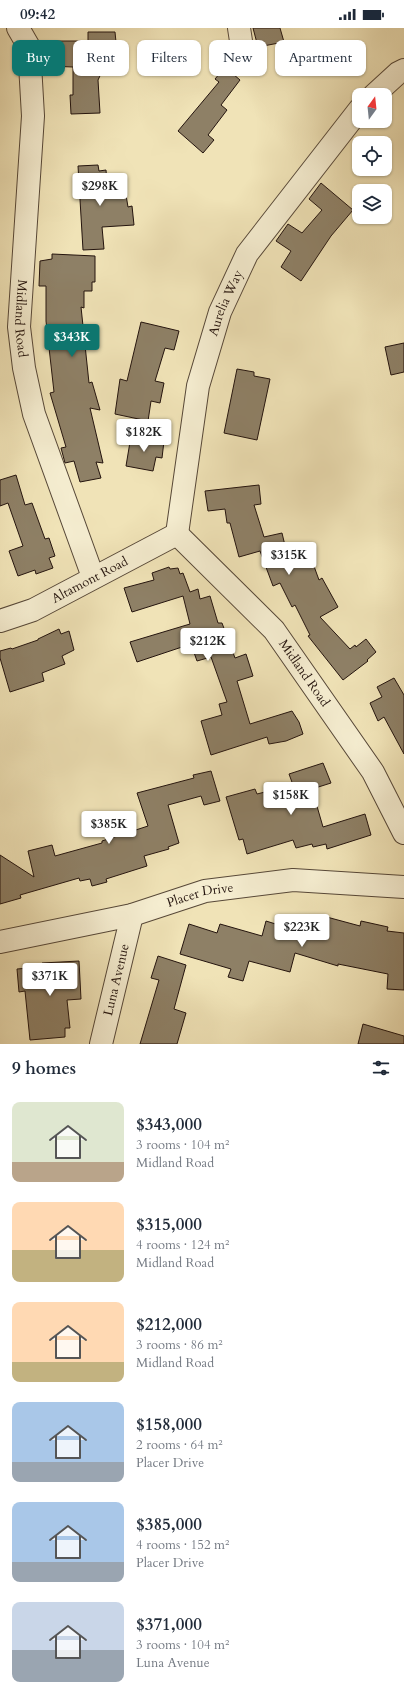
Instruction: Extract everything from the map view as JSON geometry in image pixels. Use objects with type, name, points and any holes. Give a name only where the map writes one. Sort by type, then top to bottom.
[{"type":"street","name":"Midland Road","points":[[18,28],[29,47],[33,116],[19,327],[24,368],[34,414],[93,577]]},
{"type":"street","points":[[239,28],[241,40]]},
{"type":"street","points":[[382,88],[398,73],[404,70]]},
{"type":"street","name":"Aurelia Way","points":[[177,534],[198,386],[220,312],[247,254],[352,119]]},
{"type":"street","name":"Midland Road","points":[[177,534],[274,630],[373,772],[404,833]]},
{"type":"street","name":"Altamont Road","points":[[0,621],[33,610],[177,534]]},
{"type":"street","name":"Placer Drive","points":[[0,942],[132,915],[205,891],[293,880],[404,887]]},
{"type":"street","name":"Luna Avenue","points":[[101,1044],[132,915]]},
{"type":"building","points":[[253,28],[280,28],[283,40],[275,40],[275,44],[267,45],[267,40],[256,40]]},
{"type":"building","points":[[88,32],[115,32],[116,40],[88,40]]},
{"type":"building","points":[[65,41],[73,41],[73,67],[65,67]]},
{"type":"building","points":[[73,76],[100,76],[98,80],[100,113],[71,114],[70,95],[73,95]]},
{"type":"building","points":[[218,76],[235,76],[240,80],[221,105],[227,110],[208,135],[214,140],[203,153],[178,131],[219,82],[215,79]]},
{"type":"building","points":[[98,165],[99,171],[106,170],[108,196],[126,195],[128,207],[132,206],[134,225],[102,227],[104,249],[83,250],[78,166]]},
{"type":"building","points":[[321,183],[352,209],[352,211],[331,236],[301,281],[281,267],[291,251],[276,241],[288,224],[302,233],[322,210],[309,199]]},
{"type":"building","points":[[52,254],[95,256],[95,282],[92,282],[92,291],[84,291],[84,308],[81,307],[89,383],[92,382],[100,410],[90,408],[103,463],[96,462],[101,478],[80,482],[74,461],[65,463],[61,448],[66,447],[50,393],[54,392],[46,321],[46,286],[39,286],[40,261],[52,259]]},
{"type":"building","points":[[141,322],[179,331],[174,350],[165,348],[155,381],[164,383],[160,403],[151,401],[148,421],[115,414],[120,379],[127,381]]},
{"type":"building","points":[[404,343],[404,372],[391,375],[385,347]]},
{"type":"building","points":[[237,369],[254,372],[254,376],[270,379],[257,440],[224,433]]},
{"type":"building","points":[[131,436],[164,441],[162,458],[156,457],[153,471],[126,466]]},
{"type":"building","points":[[16,475],[25,505],[32,503],[45,539],[49,538],[55,556],[49,558],[53,568],[36,574],[35,570],[18,576],[9,551],[23,546],[8,503],[0,506],[0,480]]},
{"type":"building","points":[[259,485],[261,504],[254,505],[264,537],[282,533],[287,554],[307,547],[319,580],[322,578],[338,607],[320,617],[350,649],[355,645],[356,647],[366,639],[376,652],[367,660],[368,661],[343,680],[308,636],[310,635],[295,605],[292,607],[280,583],[273,586],[260,551],[239,557],[230,523],[227,523],[225,509],[208,511],[205,491]]},
{"type":"building","points":[[169,567],[170,569],[178,568],[180,574],[183,573],[190,592],[198,589],[200,599],[210,596],[218,623],[222,623],[235,658],[246,654],[253,676],[237,681],[250,724],[292,711],[299,722],[303,734],[286,741],[269,744],[267,737],[211,755],[201,721],[222,715],[219,704],[227,702],[211,657],[197,661],[191,644],[137,662],[130,642],[190,624],[183,596],[132,612],[124,588],[154,580],[152,573]]},
{"type":"building","points":[[59,629],[61,634],[69,631],[74,650],[62,656],[65,664],[42,673],[44,681],[10,692],[0,658],[0,651],[12,649],[38,640]]},
{"type":"building","points":[[394,678],[404,695],[404,754],[384,717],[378,721],[370,703],[382,697],[377,687]]},
{"type":"building","points":[[323,763],[331,783],[312,789],[323,827],[365,814],[371,835],[327,849],[326,844],[313,847],[312,844],[296,848],[293,840],[247,854],[243,839],[239,840],[226,797],[255,789],[257,794],[293,785],[289,774]]},
{"type":"building","points":[[211,771],[220,801],[204,805],[201,796],[168,805],[179,843],[168,847],[169,849],[144,856],[147,866],[106,879],[107,882],[92,886],[90,879],[80,881],[79,878],[20,895],[21,898],[0,904],[0,855],[34,877],[28,851],[52,845],[55,856],[102,843],[102,841],[148,826],[137,793],[194,778],[193,775]]},
{"type":"building","points":[[323,916],[360,926],[361,921],[388,927],[387,931],[404,933],[404,990],[387,989],[388,974],[338,964],[338,966],[295,953],[290,972],[249,961],[243,981],[228,977],[231,969],[180,954],[189,924],[217,933],[220,924],[262,936],[266,921],[314,936],[319,921],[321,921]]},
{"type":"building","points":[[158,956],[186,965],[174,1009],[186,1013],[177,1044],[140,1044],[159,980],[151,978]]},
{"type":"building","points":[[79,961],[81,999],[67,1000],[70,1028],[65,1028],[65,1037],[30,1040],[25,991],[19,992],[17,969],[42,967],[42,963]]},
{"type":"building","points":[[363,1024],[404,1036],[404,1044],[358,1044]]}]
